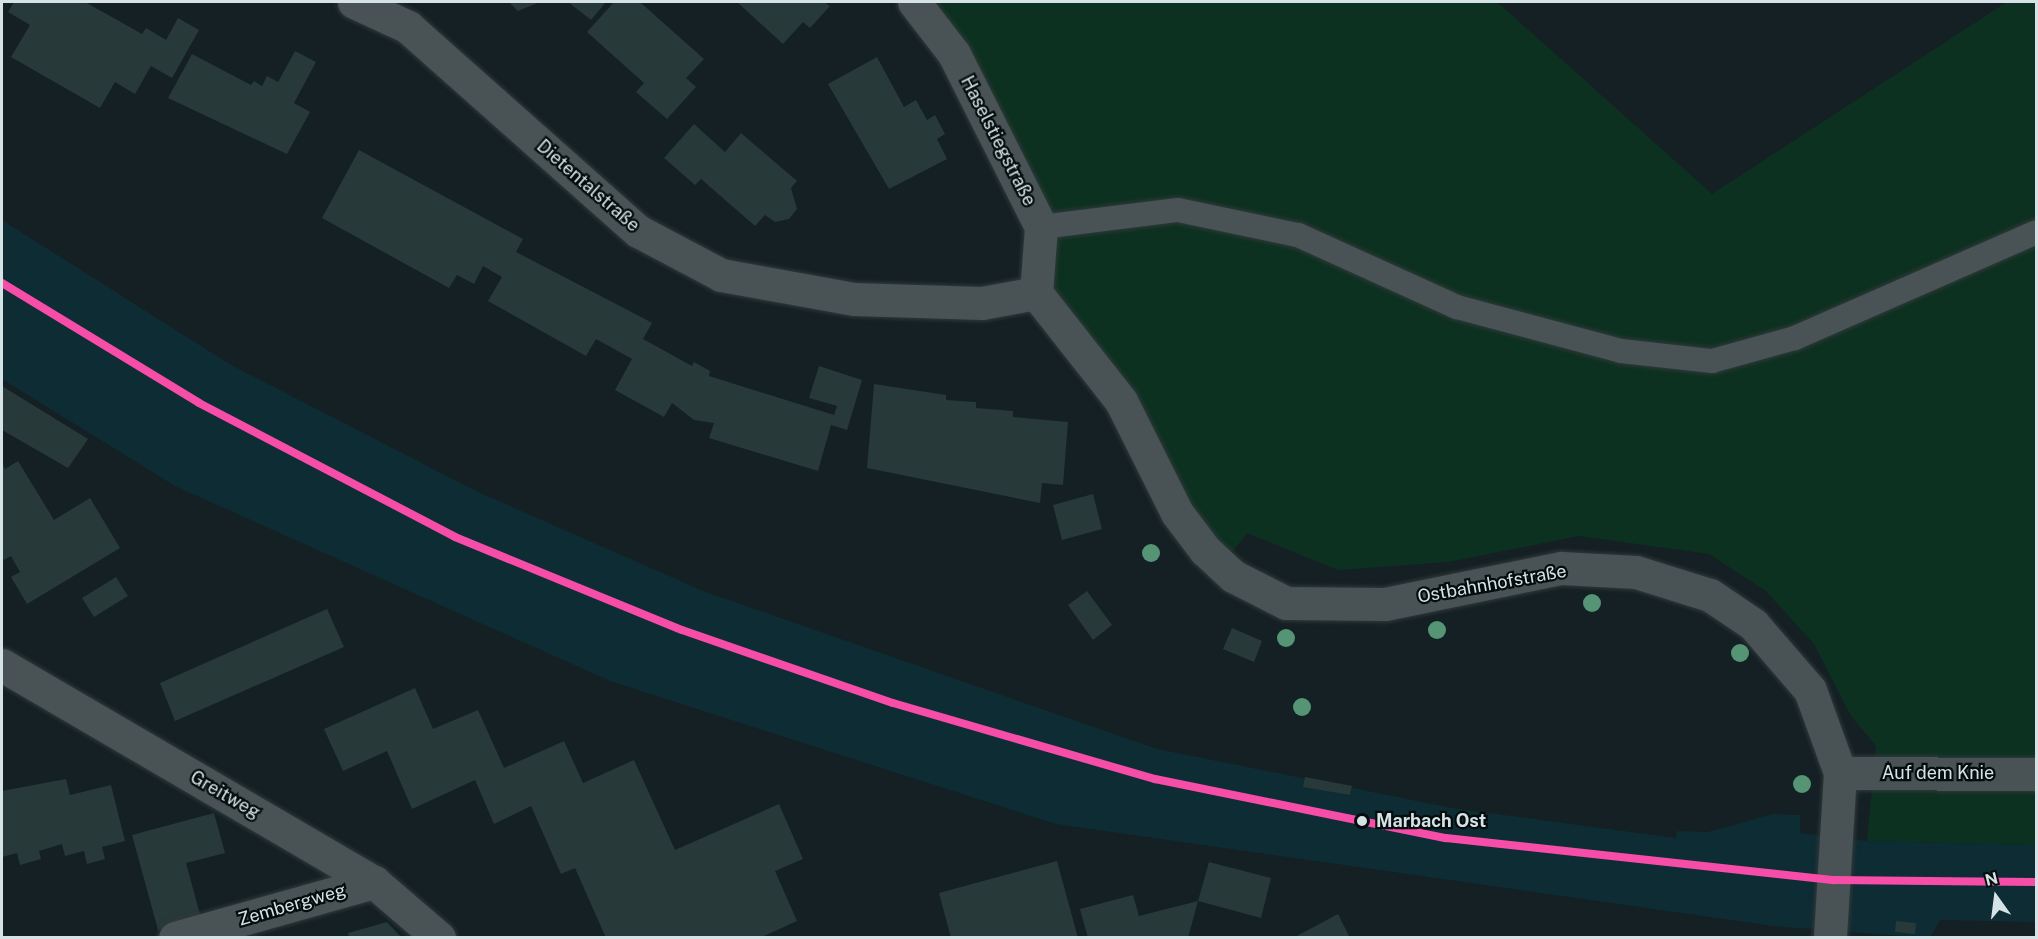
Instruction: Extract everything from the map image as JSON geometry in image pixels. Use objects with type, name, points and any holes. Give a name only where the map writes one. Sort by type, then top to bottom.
[{"type":"street","name":"Dietentalstraße","points":[[354,2],[408,27],[638,231],[721,275],[854,299],[982,303],[1036,293]]},
{"type":"street","name":"Haselstiegstraße","points":[[914,2],[954,54],[1041,227],[1036,293]]},
{"type":"street","name":"Ostbahnhofstraße","points":[[1036,293],[1121,401],[1177,513],[1233,576],[1286,603],[1385,604],[1561,568],[1636,572],[1710,595],[1752,624],[1810,690],[1840,773],[1830,938]]},
{"type":"street","name":"Greitweg","points":[[2,665],[374,882],[438,938]]},
{"type":"street","name":"Auf dem Knie","points":[[1840,773],[2037,774]]},
{"type":"street","name":"Zembergweg","points":[[175,938],[374,882]]},
{"type":"lane","points":[[1041,227],[1178,210],[1298,235],[1457,307],[1621,351],[1712,361],[1795,338],[2037,232]]},
{"type":"shaded area","points":[[2,220],[231,365],[476,491],[703,591],[1157,749],[1452,808],[1676,838],[1677,831],[1708,832],[1773,814],[1800,815],[1800,833],[1867,841],[2036,845],[2036,922],[1940,920],[1930,938],[1773,926],[1056,824],[610,681],[175,486],[2,379]]},
{"type":"green space","points":[[914,2],[1497,2],[1712,194],[2007,2],[2036,2],[2036,845],[1867,841],[1876,746],[1851,716],[1814,644],[1766,591],[1709,554],[1579,536],[1448,562],[1338,570],[1247,533],[1233,551],[1177,513],[1036,293],[1041,227]]},
{"type":"building","points":[[14,2],[85,2],[142,34],[146,28],[166,40],[178,18],[199,30],[172,78],[151,66],[135,94],[115,82],[100,108],[11,57],[30,25],[8,12]]},
{"type":"building","points":[[509,2],[540,2],[518,11]]},
{"type":"building","points":[[568,2],[606,2],[591,20]]},
{"type":"building","points":[[614,2],[640,2],[704,59],[686,78],[696,87],[667,119],[636,92],[644,83],[587,32]]},
{"type":"building","points":[[737,2],[824,2],[830,6],[810,28],[803,22],[783,44]]},
{"type":"building","points":[[295,51],[316,62],[294,103],[310,112],[287,154],[168,98],[192,54],[251,85],[254,81],[262,86],[267,76],[278,82]]},
{"type":"building","points":[[877,57],[904,107],[916,100],[927,120],[935,115],[945,134],[937,139],[947,159],[889,189],[828,84]]},
{"type":"building","points":[[694,124],[725,152],[741,133],[797,181],[791,188],[797,209],[789,219],[775,222],[765,215],[755,226],[701,179],[695,185],[664,158]]},
{"type":"building","points":[[359,150],[523,239],[516,252],[652,323],[643,339],[692,366],[694,362],[710,371],[709,376],[834,415],[837,406],[809,398],[819,366],[862,380],[847,430],[831,425],[818,471],[709,438],[714,423],[694,420],[672,403],[664,417],[615,390],[632,359],[596,339],[586,356],[488,301],[502,277],[483,266],[474,284],[457,275],[449,288],[322,218]]},
{"type":"building","points":[[874,384],[946,395],[946,400],[976,402],[976,408],[1013,411],[1013,417],[1068,422],[1063,485],[1042,483],[1040,503],[867,468]]},
{"type":"building","points":[[2,386],[88,439],[68,468],[2,430]]},
{"type":"building","points":[[18,461],[54,520],[90,498],[120,548],[27,604],[11,577],[20,572],[11,556],[4,560],[2,556],[2,462],[5,469]]},
{"type":"building","points":[[1093,494],[1102,529],[1062,540],[1053,505]]},
{"type":"building","points":[[116,577],[128,596],[94,617],[82,598]]},
{"type":"building","points":[[1087,591],[1112,625],[1093,640],[1068,605]]},
{"type":"building","points":[[327,609],[344,647],[175,721],[160,683]]},
{"type":"building","points":[[1232,628],[1262,641],[1254,662],[1223,649]]},
{"type":"building","points":[[415,688],[433,729],[478,710],[504,768],[564,741],[583,783],[634,760],[675,850],[779,804],[803,859],[775,871],[797,921],[760,938],[606,938],[575,868],[561,874],[531,806],[494,824],[475,780],[412,809],[387,751],[343,771],[324,729]]},
{"type":"building","points":[[1305,777],[1352,786],[1350,795],[1303,787]]},
{"type":"building","points":[[66,779],[70,795],[111,785],[125,841],[102,847],[105,859],[87,864],[84,851],[65,856],[62,844],[39,851],[41,859],[20,865],[17,853],[2,857],[2,791]]},
{"type":"building","points":[[214,813],[225,853],[186,863],[201,918],[158,930],[132,835]]},
{"type":"building","points":[[1057,861],[1078,938],[951,938],[939,893]]},
{"type":"building","points":[[1209,862],[1271,878],[1261,918],[1198,901]]},
{"type":"building","points":[[1133,895],[1139,916],[1198,901],[1188,938],[1088,938],[1080,909]]},
{"type":"building","points":[[1338,914],[1350,938],[1293,938]]},
{"type":"building","points":[[1896,921],[1916,923],[1915,934],[1895,932]]},
{"type":"building","points":[[387,922],[402,938],[349,938],[348,933]]},
{"type":"transit line","points":[[2,283],[199,403],[455,537],[682,630],[893,703],[1155,779],[1446,838],[1835,880],[2036,882]]},
{"type":"place","name":"Marbach Ost","points":[[1362,821]]}]
